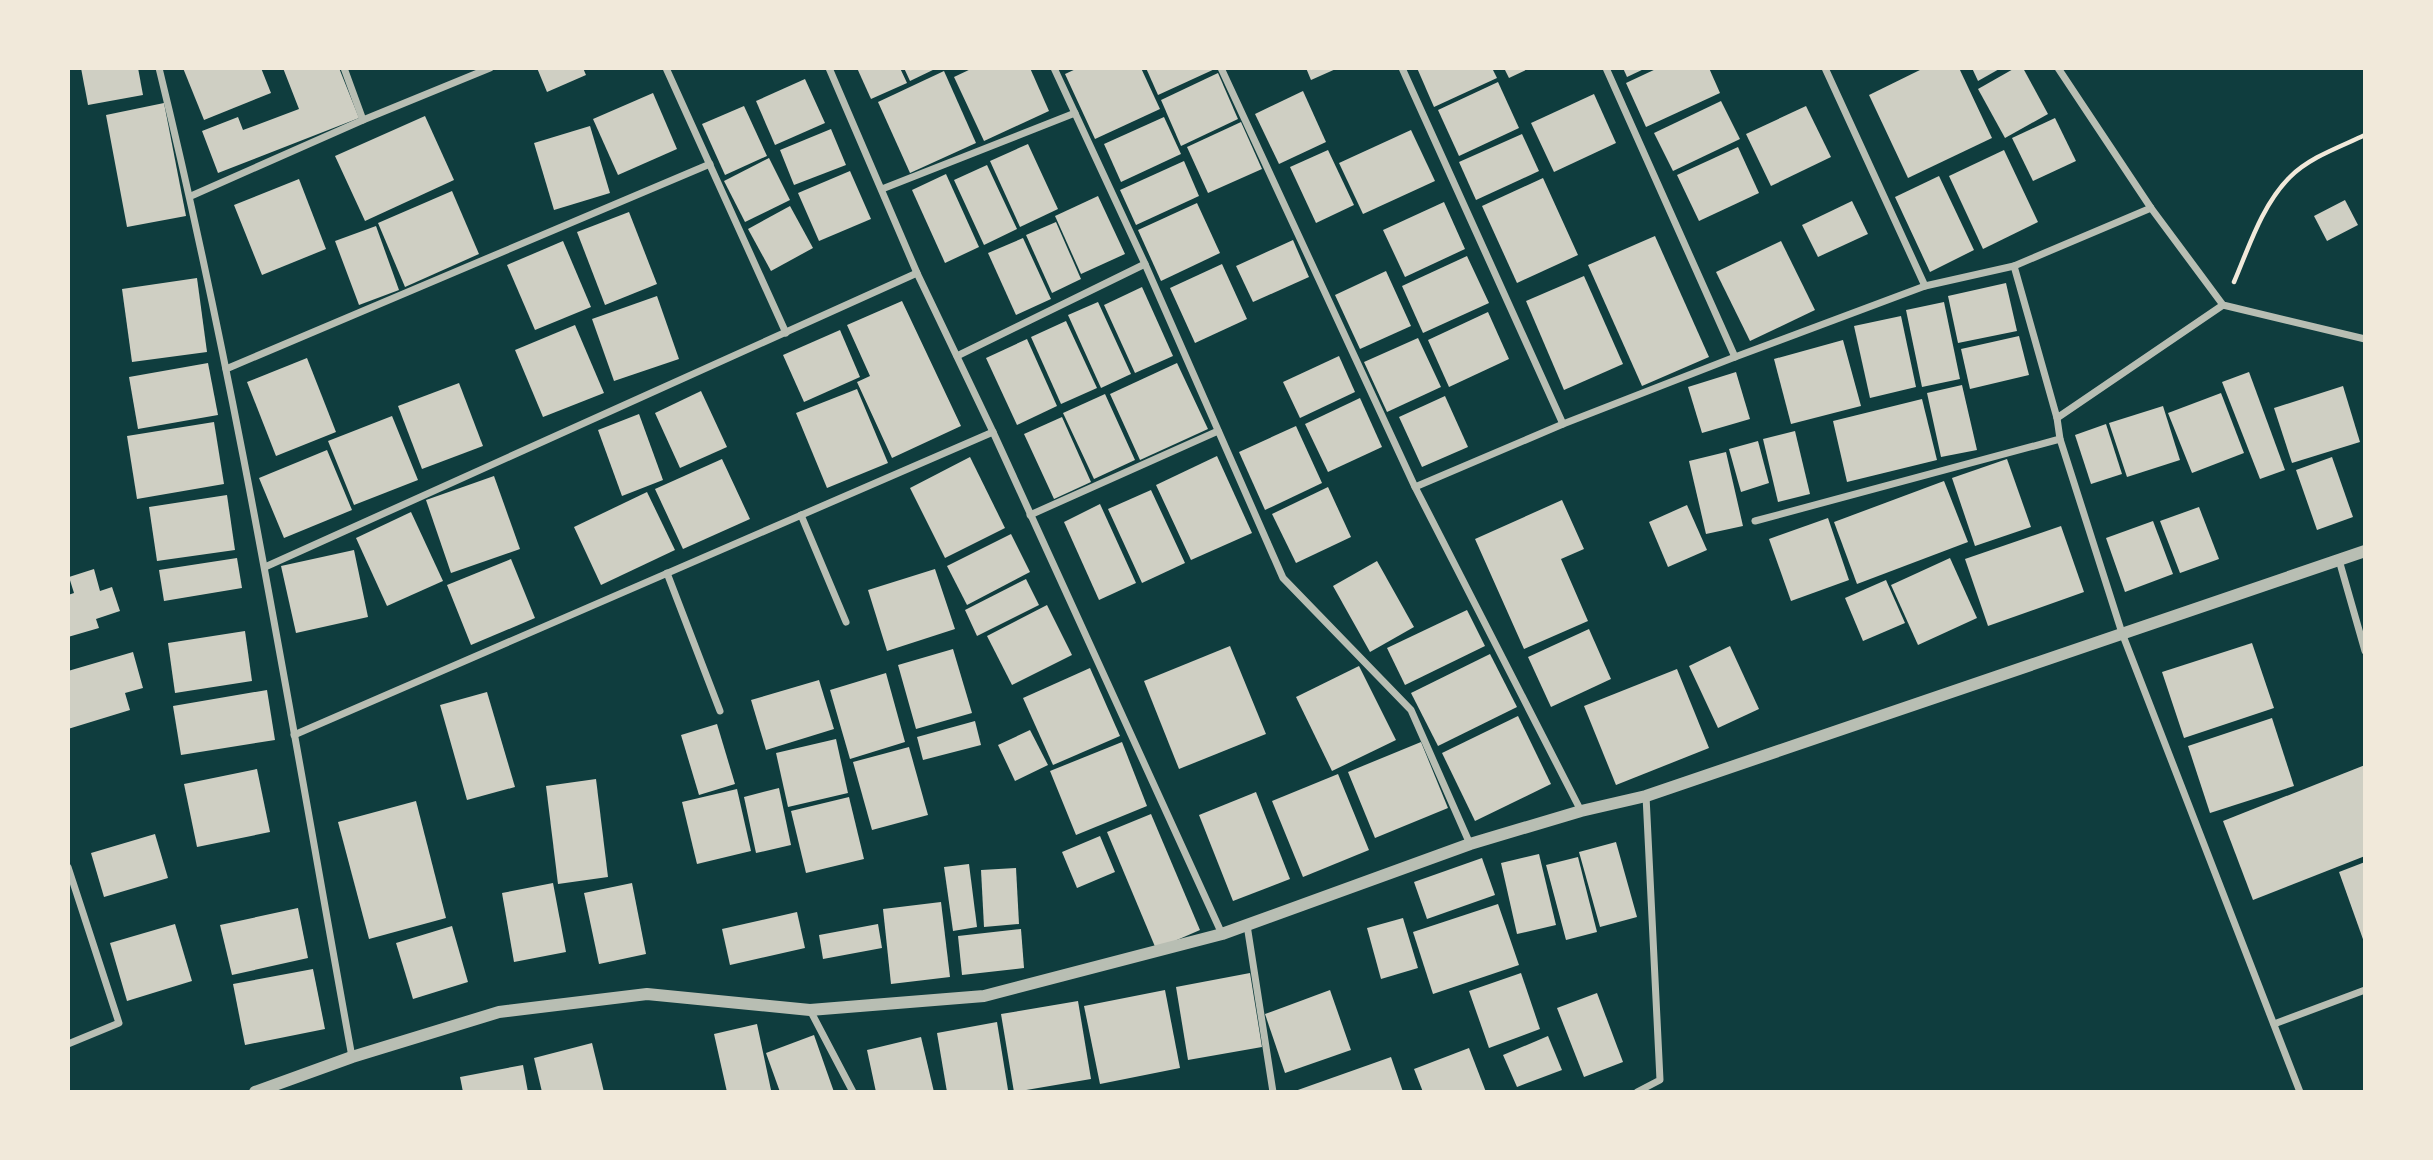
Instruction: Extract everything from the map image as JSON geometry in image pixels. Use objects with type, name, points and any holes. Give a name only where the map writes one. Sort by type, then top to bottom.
[{"type":"street","points":[[159,68],[191,196],[265,566],[352,1057]]},
{"type":"street","points":[[344,68],[363,120]]},
{"type":"street","points":[[191,196],[489,68]]},
{"type":"street","points":[[666,68],[786,333]]},
{"type":"street","points":[[829,68],[917,273],[993,432],[1222,934]]},
{"type":"street","points":[[1054,68],[1145,264],[1283,578],[1412,710],[1470,844]]},
{"type":"street","points":[[1221,68],[1415,486],[1581,811]]},
{"type":"street","points":[[1402,68],[1563,424]]},
{"type":"street","points":[[1606,68],[1735,356]]},
{"type":"street","points":[[1825,68],[1925,286]]},
{"type":"street","points":[[2058,68],[2151,208],[2223,305],[2365,339]]},
{"type":"street","points":[[881,190],[1075,113]]},
{"type":"street","points":[[226,369],[709,164]]},
{"type":"street","points":[[1415,486],[1735,356],[1925,286],[2014,266],[2151,208]]},
{"type":"street","points":[[957,356],[1145,264]]},
{"type":"street","points":[[2014,266],[2057,418],[2060,439],[2122,633],[2300,1092]]},
{"type":"street","points":[[265,566],[917,273]]},
{"type":"street","points":[[2057,418],[2223,305]]},
{"type":"street","points":[[1030,515],[1218,431]]},
{"type":"street","points":[[294,735],[993,432]]},
{"type":"street","points":[[1755,521],[2060,439]]},
{"type":"street","points":[[801,515],[846,622]]},
{"type":"street","points":[[255,1092],[352,1057],[499,1012],[647,994],[810,1010],[984,996],[1222,934],[1470,844],[1581,811],[1646,796],[2365,551]]},
{"type":"street","points":[[2340,560],[2365,651]]},
{"type":"street","points":[[667,573],[720,711]]},
{"type":"street","points":[[1637,1092],[1660,1080],[1646,796]]},
{"type":"street","points":[[68,867],[119,1023],[68,1044]]},
{"type":"street","points":[[1247,925],[1273,1092]]},
{"type":"street","points":[[2274,1024],[2365,990]]},
{"type":"street","points":[[810,1010],[853,1092]]},
{"type":"path","points":[[2223,305],[2268,206],[2290,177],[2316,158],[2365,135]]},
{"type":"building","points":[[81,68],[138,68],[143,95],[88,105]]},
{"type":"building","points":[[183,68],[261,68],[271,93],[204,120]]},
{"type":"building","points":[[283,68],[339,68],[359,118],[218,173],[202,131],[238,117],[243,130],[299,109]]},
{"type":"building","points":[[537,68],[583,68],[586,75],[547,92]]},
{"type":"building","points":[[857,68],[900,68],[907,83],[871,99]]},
{"type":"building","points":[[904,68],[937,68],[910,81]]},
{"type":"building","points":[[973,68],[1030,68],[1049,111],[984,141],[954,77]]},
{"type":"building","points":[[1078,68],[1141,68],[1160,109],[1095,139],[1065,74]]},
{"type":"building","points":[[1146,68],[1217,68],[1158,95]]},
{"type":"building","points":[[1306,68],[1338,68],[1311,80]]},
{"type":"building","points":[[1417,68],[1492,68],[1497,78],[1434,107]]},
{"type":"building","points":[[1504,68],[1530,68],[1509,78]]},
{"type":"building","points":[[1623,68],[1646,68],[1627,77]]},
{"type":"building","points":[[1658,68],[1709,68],[1720,93],[1646,127],[1626,83]]},
{"type":"building","points":[[1924,68],[1959,68],[1992,138],[1908,178],[1869,95]]},
{"type":"building","points":[[1972,68],[2001,68],[1978,81]]},
{"type":"building","points":[[2015,68],[2023,68],[2048,114],[2005,138],[1978,89]]},
{"type":"building","points":[[944,71],[976,143],[910,173],[878,102]]},
{"type":"building","points":[[1218,73],[1238,119],[1181,146],[1161,100]]},
{"type":"building","points":[[805,79],[825,123],[775,145],[756,101]]},
{"type":"building","points":[[1498,82],[1519,128],[1459,156],[1438,110]]},
{"type":"building","points":[[1303,91],[1326,142],[1279,164],[1255,114]]},
{"type":"building","points":[[653,93],[677,149],[618,175],[593,119]]},
{"type":"building","points":[[1594,94],[1616,143],[1554,172],[1531,123]]},
{"type":"building","points":[[1721,101],[1740,139],[1673,171],[1654,133]]},
{"type":"building","points":[[164,103],[186,216],[127,227],[106,115]]},
{"type":"building","points":[[744,106],[767,156],[725,175],[702,124]]},
{"type":"building","points":[[1806,106],[1831,157],[1771,186],[1746,134]]},
{"type":"building","points":[[425,116],[454,180],[365,221],[335,156]]},
{"type":"building","points":[[1164,117],[1181,154],[1121,182],[1104,144]]},
{"type":"building","points":[[2055,118],[2076,161],[2033,181],[2012,138]]},
{"type":"building","points":[[1241,122],[1262,169],[1208,193],[1187,147]]},
{"type":"building","points":[[590,126],[610,193],[554,210],[534,143]]},
{"type":"building","points":[[831,129],[846,165],[794,185],[780,150]]},
{"type":"building","points":[[1411,130],[1435,181],[1363,214],[1339,163]]},
{"type":"building","points":[[1522,134],[1539,171],[1476,200],[1459,162]]},
{"type":"building","points":[[1028,144],[1058,209],[1020,227],[990,161]]},
{"type":"building","points":[[1738,147],[1759,193],[1699,221],[1677,175]]},
{"type":"building","points":[[1328,150],[1354,205],[1316,223],[1290,167]]},
{"type":"building","points":[[2004,150],[2038,222],[1983,249],[1949,176]]},
{"type":"building","points":[[769,158],[790,200],[745,222],[724,181]]},
{"type":"building","points":[[1184,161],[1199,196],[1136,225],[1120,190]]},
{"type":"building","points":[[987,165],[1017,229],[984,245],[954,180]]},
{"type":"building","points":[[850,171],[871,219],[819,241],[798,193]]},
{"type":"building","points":[[946,174],[979,247],[945,263],[912,190]]},
{"type":"building","points":[[1939,176],[1974,250],[1930,272],[1895,197]]},
{"type":"building","points":[[1543,178],[1578,255],[1517,283],[1482,206]]},
{"type":"building","points":[[299,179],[326,249],[262,275],[234,205]]},
{"type":"building","points":[[452,191],[479,254],[405,287],[378,223]]},
{"type":"building","points":[[1098,196],[1125,254],[1081,274],[1055,216]]},
{"type":"building","points":[[2345,200],[2358,225],[2327,241],[2314,216]]},
{"type":"building","points":[[1852,201],[1868,234],[1818,257],[1802,225]]},
{"type":"building","points":[[1444,202],[1465,249],[1405,277],[1383,230]]},
{"type":"building","points":[[1197,203],[1220,253],[1161,281],[1138,230]]},
{"type":"building","points":[[790,206],[813,248],[771,271],[748,229]]},
{"type":"building","points":[[629,212],[657,284],[605,305],[577,232]]},
{"type":"building","points":[[1056,222],[1081,279],[1052,293],[1026,235]]},
{"type":"building","points":[[376,226],[399,290],[359,305],[335,241]]},
{"type":"building","points":[[1655,236],[1709,357],[1642,386],[1588,265]]},
{"type":"building","points":[[1023,238],[1051,299],[1016,315],[988,253]]},
{"type":"building","points":[[1293,240],[1309,277],[1253,302],[1236,266]]},
{"type":"building","points":[[563,241],[591,307],[535,330],[507,265]]},
{"type":"building","points":[[1781,241],[1815,310],[1750,341],[1716,272]]},
{"type":"building","points":[[1467,256],[1489,303],[1423,333],[1402,286]]},
{"type":"building","points":[[1222,264],[1247,319],[1195,343],[1170,288]]},
{"type":"building","points":[[1386,271],[1411,326],[1360,349],[1335,295]]},
{"type":"building","points":[[1584,276],[1623,364],[1564,390],[1526,301]]},
{"type":"building","points":[[197,278],[207,352],[132,362],[122,289]]},
{"type":"building","points":[[2006,283],[2017,331],[1958,343],[1948,296]]},
{"type":"building","points":[[1142,287],[1173,356],[1135,373],[1104,305]]},
{"type":"building","points":[[657,296],[679,359],[614,381],[592,319]]},
{"type":"building","points":[[902,301],[961,426],[892,458],[857,382],[870,376],[847,325]]},
{"type":"building","points":[[1098,302],[1131,374],[1101,388],[1068,315]]},
{"type":"building","points":[[1944,302],[1960,379],[1922,387],[1906,310]]},
{"type":"building","points":[[1488,312],[1509,359],[1449,387],[1428,340]]},
{"type":"building","points":[[1901,316],[1916,387],[1870,398],[1854,326]]},
{"type":"building","points":[[1066,321],[1097,388],[1061,404],[1031,337]]},
{"type":"building","points":[[575,325],[604,393],[543,417],[515,350]]},
{"type":"building","points":[[840,330],[860,377],[804,402],[783,355]]},
{"type":"building","points":[[2019,336],[2029,375],[1970,389],[1961,349]]},
{"type":"building","points":[[1418,338],[1441,387],[1387,412],[1364,362]]},
{"type":"building","points":[[1027,339],[1057,406],[1017,425],[986,358]]},
{"type":"building","points":[[1843,340],[1861,406],[1791,424],[1774,359]]},
{"type":"building","points":[[1339,356],[1355,392],[1300,418],[1283,382]]},
{"type":"building","points":[[307,358],[336,432],[276,456],[247,382]]},
{"type":"building","points":[[208,363],[218,415],[138,429],[129,377]]},
{"type":"building","points":[[1177,363],[1208,429],[1140,460],[1110,394]]},
{"type":"building","points":[[1736,372],[1750,419],[1702,433],[1688,387]]},
{"type":"building","points":[[2249,372],[2285,470],[2260,479],[2222,382]]},
{"type":"building","points":[[459,383],[483,446],[422,469],[398,406]]},
{"type":"building","points":[[1962,385],[1977,450],[1941,457],[1927,393]]},
{"type":"building","points":[[2343,386],[2360,442],[2292,463],[2274,408]]},
{"type":"building","points":[[857,389],[888,463],[827,488],[796,413]]},
{"type":"building","points":[[701,391],[727,447],[680,468],[655,413]]},
{"type":"building","points":[[2221,393],[2244,453],[2192,473],[2168,413]]},
{"type":"building","points":[[1105,394],[1135,460],[1094,479],[1063,413]]},
{"type":"building","points":[[1445,396],[1468,447],[1422,467],[1399,417]]},
{"type":"building","points":[[1360,398],[1382,447],[1328,472],[1305,424]]},
{"type":"building","points":[[1922,399],[1937,460],[1847,482],[1833,421]]},
{"type":"building","points":[[2163,406],[2180,460],[2127,477],[2109,423]]},
{"type":"building","points":[[639,414],[663,480],[622,496],[598,430]]},
{"type":"building","points":[[392,416],[418,480],[354,505],[328,441]]},
{"type":"building","points":[[1062,417],[1091,482],[1054,499],[1024,434]]},
{"type":"building","points":[[214,422],[224,484],[137,499],[127,436]]},
{"type":"building","points":[[2106,424],[2122,474],[2091,484],[2075,435]]},
{"type":"building","points":[[1296,426],[1322,483],[1265,510],[1239,452]]},
{"type":"building","points":[[1795,431],[1810,494],[1778,502],[1763,439]]},
{"type":"building","points":[[1758,441],[1769,483],[1741,492],[1729,449]]},
{"type":"building","points":[[327,450],[352,510],[284,538],[259,478]]},
{"type":"building","points":[[1726,452],[1743,526],[1706,534],[1689,461]]},
{"type":"building","points":[[1217,456],[1252,533],[1191,560],[1156,485]]},
{"type":"building","points":[[970,457],[1005,528],[945,558],[910,488]]},
{"type":"building","points":[[2332,457],[2353,517],[2317,530],[2296,470]]},
{"type":"building","points":[[722,459],[750,519],[683,549],[655,489]]},
{"type":"building","points":[[2007,459],[2031,527],[1975,546],[1952,478]]},
{"type":"building","points":[[494,476],[520,549],[451,573],[426,500]]},
{"type":"building","points":[[1944,481],[1968,542],[1857,584],[1834,522]]},
{"type":"building","points":[[1328,487],[1351,537],[1296,563],[1272,514]]},
{"type":"building","points":[[1151,490],[1185,563],[1142,583],[1108,509]]},
{"type":"building","points":[[647,492],[675,550],[601,585],[574,527]]},
{"type":"building","points":[[227,495],[235,550],[157,561],[149,507]]},
{"type":"building","points":[[1562,500],[1584,549],[1561,559],[1588,621],[1524,649],[1475,539]]},
{"type":"building","points":[[1100,504],[1136,583],[1099,600],[1064,522]]},
{"type":"building","points":[[1687,505],[1707,550],[1668,567],[1649,522]]},
{"type":"building","points":[[2199,507],[2219,559],[2180,573],[2160,521]]},
{"type":"building","points":[[411,512],[443,581],[387,606],[356,538]]},
{"type":"building","points":[[1828,518],[1849,580],[1791,601],[1769,539]]},
{"type":"building","points":[[2153,521],[2173,574],[2125,592],[2106,538]]},
{"type":"building","points":[[2061,526],[2084,592],[1988,626],[1965,559]]},
{"type":"building","points":[[1011,534],[1030,572],[967,605],[947,566]]},
{"type":"building","points":[[354,550],[368,617],[296,633],[281,566]]},
{"type":"building","points":[[237,558],[242,588],[164,601],[159,570]]},
{"type":"building","points":[[1950,558],[1977,618],[1918,645],[1891,585]]},
{"type":"building","points":[[511,559],[535,618],[471,645],[447,585]]},
{"type":"building","points":[[1377,561],[1414,627],[1370,652],[1333,586]]},
{"type":"building","points":[[94,569],[100,591],[112,587],[120,611],[96,619],[99,628],[68,637],[68,595],[74,593],[69,577]]},
{"type":"building","points":[[935,569],[955,629],[887,651],[868,590]]},
{"type":"building","points":[[1026,579],[1039,605],[977,636],[965,610]]},
{"type":"building","points":[[1886,580],[1905,623],[1863,641],[1845,598]]},
{"type":"building","points":[[1047,605],[1072,655],[1012,685],[987,636]]},
{"type":"building","points":[[1467,610],[1485,646],[1405,685],[1387,648]]},
{"type":"building","points":[[1589,629],[1611,679],[1551,707],[1528,657]]},
{"type":"building","points":[[245,631],[252,681],[175,693],[168,643]]},
{"type":"building","points":[[2252,643],[2274,708],[2184,738],[2162,672]]},
{"type":"building","points":[[1230,646],[1266,734],[1179,769],[1144,681]]},
{"type":"building","points":[[1730,646],[1759,709],[1718,728],[1689,666]]},
{"type":"building","points":[[953,649],[972,713],[916,729],[898,665]]},
{"type":"building","points":[[133,652],[143,688],[125,693],[130,710],[68,729],[68,671]]},
{"type":"building","points":[[1490,654],[1517,707],[1438,746],[1411,693]]},
{"type":"building","points":[[1359,666],[1396,740],[1332,771],[1296,697]]},
{"type":"building","points":[[1090,668],[1120,736],[1053,765],[1023,698]]},
{"type":"building","points":[[1677,669],[1709,748],[1616,785],[1584,706]]},
{"type":"building","points":[[886,673],[905,742],[850,759],[830,690]]},
{"type":"building","points":[[819,680],[834,729],[766,750],[751,700]]},
{"type":"building","points":[[267,690],[275,740],[181,755],[173,706]]},
{"type":"building","points":[[487,692],[515,787],[467,800],[440,705]]},
{"type":"building","points":[[1518,716],[1551,784],[1475,821],[1442,753]]},
{"type":"building","points":[[2272,718],[2294,786],[2210,813],[2188,746]]},
{"type":"building","points":[[975,721],[981,745],[923,760],[917,737]]},
{"type":"building","points":[[717,724],[735,784],[699,795],[681,735]]},
{"type":"building","points":[[1030,730],[1048,765],[1015,781],[998,745]]},
{"type":"building","points":[[836,739],[848,793],[788,807],[776,753]]},
{"type":"building","points":[[1122,742],[1147,806],[1076,835],[1050,771]]},
{"type":"building","points":[[1421,742],[1448,808],[1375,838],[1348,772]]},
{"type":"building","points":[[909,747],[928,815],[872,830],[853,762]]},
{"type":"building","points":[[2365,765],[2365,856],[2253,900],[2223,821]]},
{"type":"building","points":[[257,769],[270,832],[197,847],[184,784]]},
{"type":"building","points":[[1338,774],[1369,850],[1303,877],[1272,801]]},
{"type":"building","points":[[596,779],[608,877],[558,884],[546,786]]},
{"type":"building","points":[[779,788],[791,845],[756,853],[744,797]]},
{"type":"building","points":[[737,789],[751,851],[697,864],[682,802]]},
{"type":"building","points":[[1256,792],[1290,879],[1233,901],[1199,815]]},
{"type":"building","points":[[849,797],[864,859],[806,873],[791,811]]},
{"type":"building","points":[[416,801],[446,918],[369,939],[338,822]]},
{"type":"building","points":[[1151,814],[1200,930],[1156,949],[1107,832]]},
{"type":"building","points":[[155,834],[168,878],[104,897],[91,853]]},
{"type":"building","points":[[1100,836],[1115,872],[1077,888],[1062,852]]},
{"type":"building","points":[[1616,842],[1637,917],[1600,927],[1579,852]]},
{"type":"building","points":[[1539,854],[1556,925],[1517,934],[1501,863]]},
{"type":"building","points":[[1578,857],[1597,932],[1566,940],[1546,865]]},
{"type":"building","points":[[1482,858],[1495,895],[1427,919],[1414,882]]},
{"type":"building","points":[[2365,862],[2365,942],[2364,942],[2339,872]]},
{"type":"building","points":[[969,864],[977,927],[953,931],[944,867]]},
{"type":"building","points":[[1016,868],[1019,924],[984,927],[981,870]]},
{"type":"building","points":[[553,883],[566,952],[514,962],[502,893]]},
{"type":"building","points":[[632,883],[646,954],[599,964],[584,893]]},
{"type":"building","points":[[941,902],[950,977],[891,984],[883,909]]},
{"type":"building","points":[[1498,904],[1519,965],[1433,994],[1413,932]]},
{"type":"building","points":[[298,908],[308,958],[232,975],[220,925]]},
{"type":"building","points":[[797,912],[805,948],[730,965],[722,929]]},
{"type":"building","points":[[1403,918],[1418,968],[1381,979],[1367,928]]},
{"type":"building","points":[[175,924],[192,981],[127,1001],[110,943]]},
{"type":"building","points":[[878,924],[882,948],[823,959],[819,935]]},
{"type":"building","points":[[452,926],[468,982],[413,999],[396,943]]},
{"type":"building","points":[[1021,929],[1024,968],[962,975],[958,936]]},
{"type":"building","points":[[313,969],[325,1029],[245,1045],[233,984]]},
{"type":"building","points":[[1250,973],[1262,1047],[1188,1060],[1176,987]]},
{"type":"building","points":[[1521,973],[1540,1029],[1489,1048],[1469,991]]},
{"type":"building","points":[[1165,990],[1180,1068],[1100,1084],[1084,1006]]},
{"type":"building","points":[[1330,990],[1351,1050],[1285,1073],[1265,1014]]},
{"type":"building","points":[[1597,993],[1623,1062],[1584,1077],[1557,1008]]},
{"type":"building","points":[[1078,1001],[1091,1079],[1014,1092],[1001,1014]]},
{"type":"building","points":[[997,1022],[1008,1090],[947,1092],[937,1033]]},
{"type":"building","points":[[757,1024],[771,1090],[727,1092],[714,1034]]},
{"type":"building","points":[[814,1035],[834,1092],[780,1092],[766,1053]]},
{"type":"building","points":[[1548,1036],[1562,1070],[1517,1087],[1503,1055]]},
{"type":"building","points":[[921,1037],[934,1092],[876,1092],[867,1050]]},
{"type":"building","points":[[592,1043],[604,1092],[542,1092],[534,1058]]},
{"type":"building","points":[[1469,1048],[1486,1092],[1423,1092],[1414,1069]]},
{"type":"building","points":[[1391,1057],[1403,1092],[1295,1092],[1295,1091]]},
{"type":"building","points":[[523,1065],[528,1092],[463,1092],[460,1077]]}]
